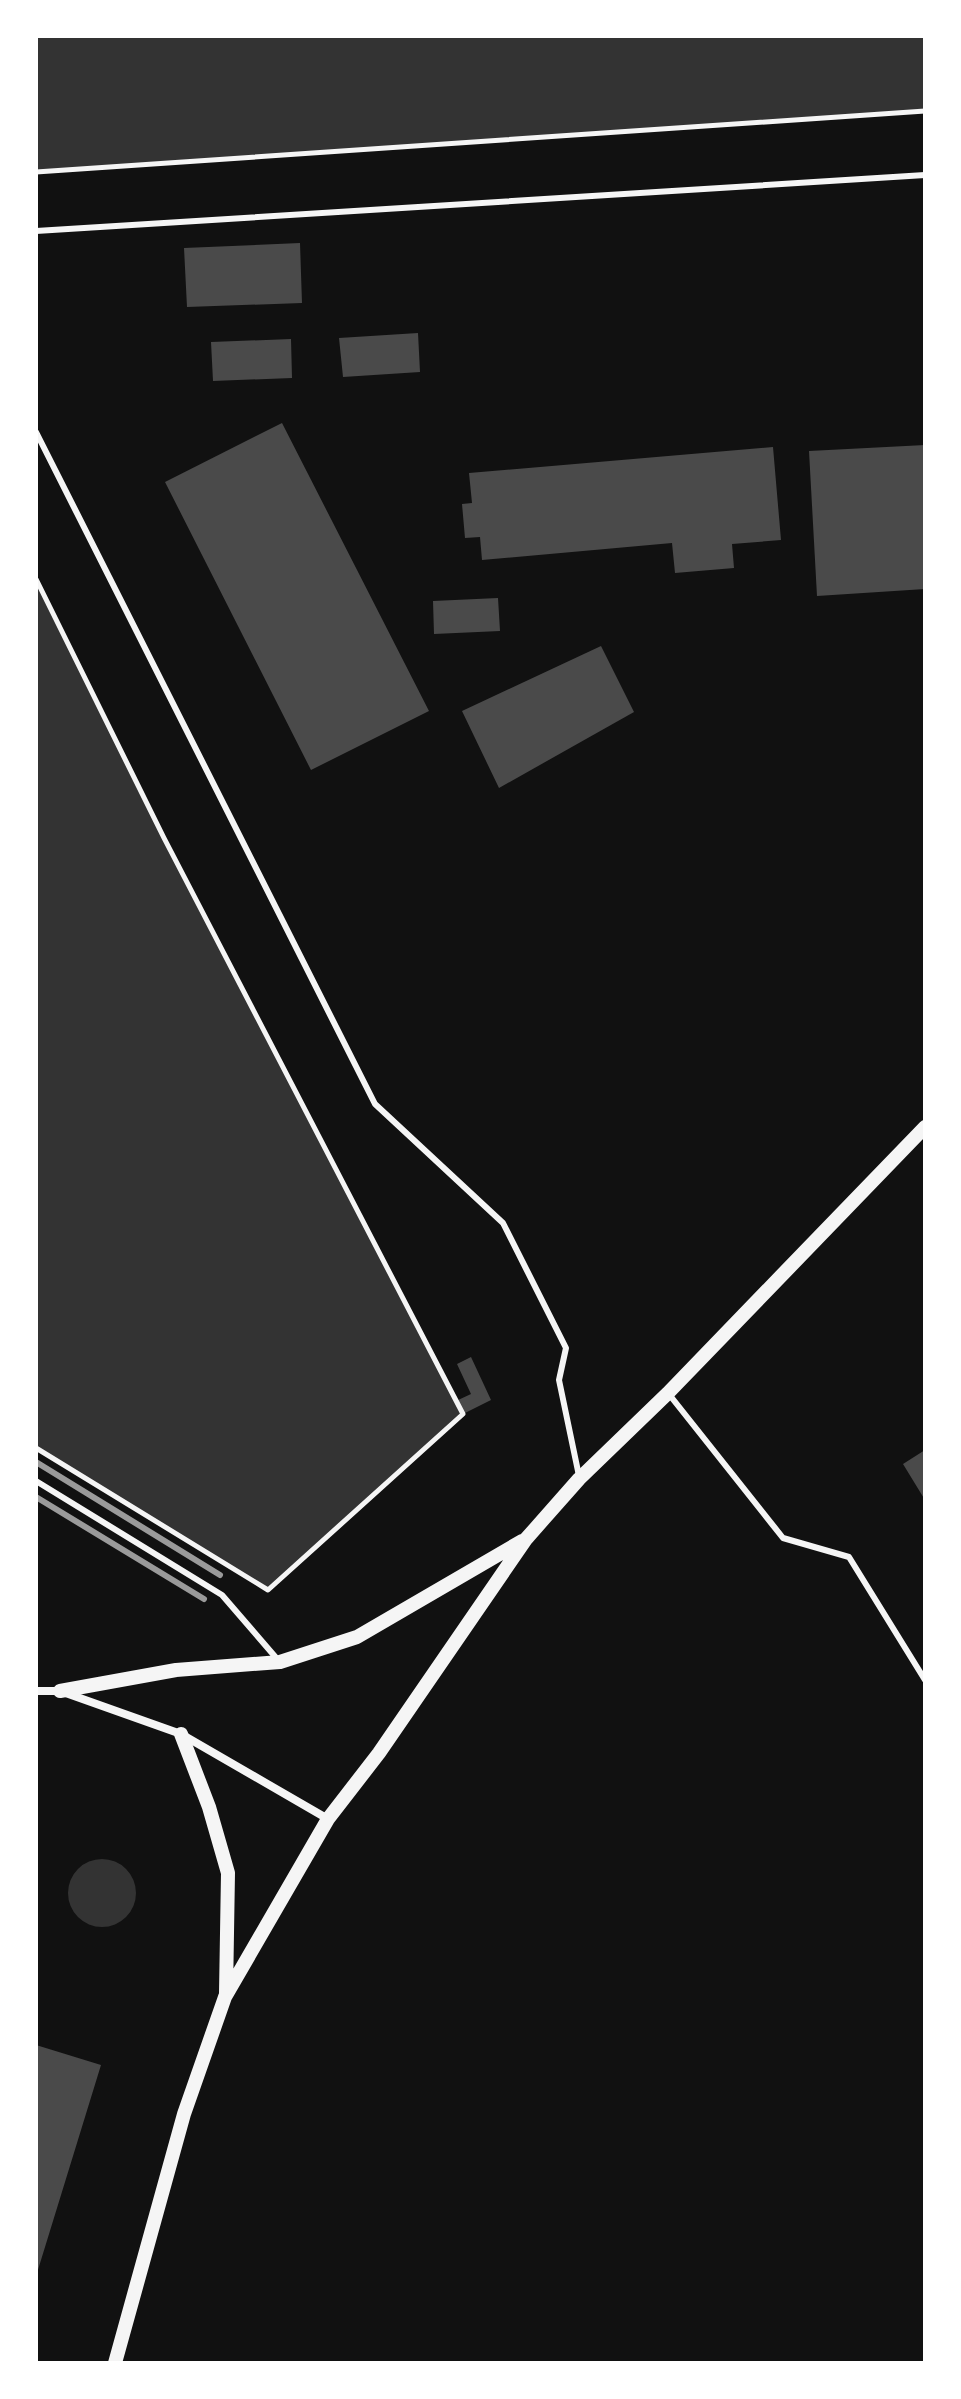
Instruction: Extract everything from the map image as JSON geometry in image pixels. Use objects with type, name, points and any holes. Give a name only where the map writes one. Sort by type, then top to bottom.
[{"type":"street","points":[[115,2363],[184,2114],[225,1997],[328,1819],[379,1753],[526,1539],[579,1479],[668,1393],[925,1127]]},
{"type":"street","points":[[36,1691],[60,1691],[176,1670],[280,1662],[357,1637],[526,1539]]},
{"type":"street","points":[[60,1691],[181,1734],[328,1819]]},
{"type":"street","points":[[181,1734],[209,1807],[228,1873],[225,1997]]},
{"type":"lane","points":[[36,231],[925,175]]},
{"type":"lane","points":[[36,432],[375,1104],[503,1223],[566,1348],[559,1380],[579,1479]]},
{"type":"lane","points":[[668,1393],[783,1538],[849,1557],[925,1680]]},
{"type":"lane","points":[[36,1481],[222,1595],[280,1662]]},
{"type":"path","points":[[36,172],[924,111]]},
{"type":"path","points":[[36,579],[164,838],[463,1414],[268,1590],[36,1448]]},
{"type":"shaded area","points":[[36,36],[925,36],[925,111],[36,172]]},
{"type":"shaded area","points":[[36,579],[164,838],[463,1414],[268,1590],[36,1448]]},
{"type":"shaded area","points":[[109,1859],[130,1874],[136,1893],[134,1906],[126,1917],[109,1927],[95,1927],[78,1917],[70,1906],[68,1886],[78,1869],[89,1861]]},
{"type":"building","points":[[300,243],[302,303],[187,307],[184,248]]},
{"type":"building","points":[[418,333],[420,372],[343,377],[339,338]]},
{"type":"building","points":[[291,339],[292,378],[213,381],[211,342]]},
{"type":"building","points":[[282,423],[429,711],[311,770],[165,482]]},
{"type":"building","points":[[925,445],[925,589],[817,596],[809,451]]},
{"type":"building","points":[[773,447],[781,540],[732,544],[734,568],[675,573],[672,543],[482,560],[480,537],[465,538],[462,504],[472,503],[469,473]]},
{"type":"building","points":[[498,598],[500,631],[434,634],[433,601]]},
{"type":"building","points":[[601,646],[634,712],[499,788],[462,711]]},
{"type":"building","points":[[471,1357],[491,1400],[463,1414],[456,1401],[471,1394],[457,1364]]},
{"type":"building","points":[[925,1450],[925,1500],[903,1464]]},
{"type":"building","points":[[36,2045],[101,2065],[37,2273],[36,2273]]},
{"type":"railway","points":[[36,1462],[220,1575]]},
{"type":"railway","points":[[36,1497],[204,1599]]}]
